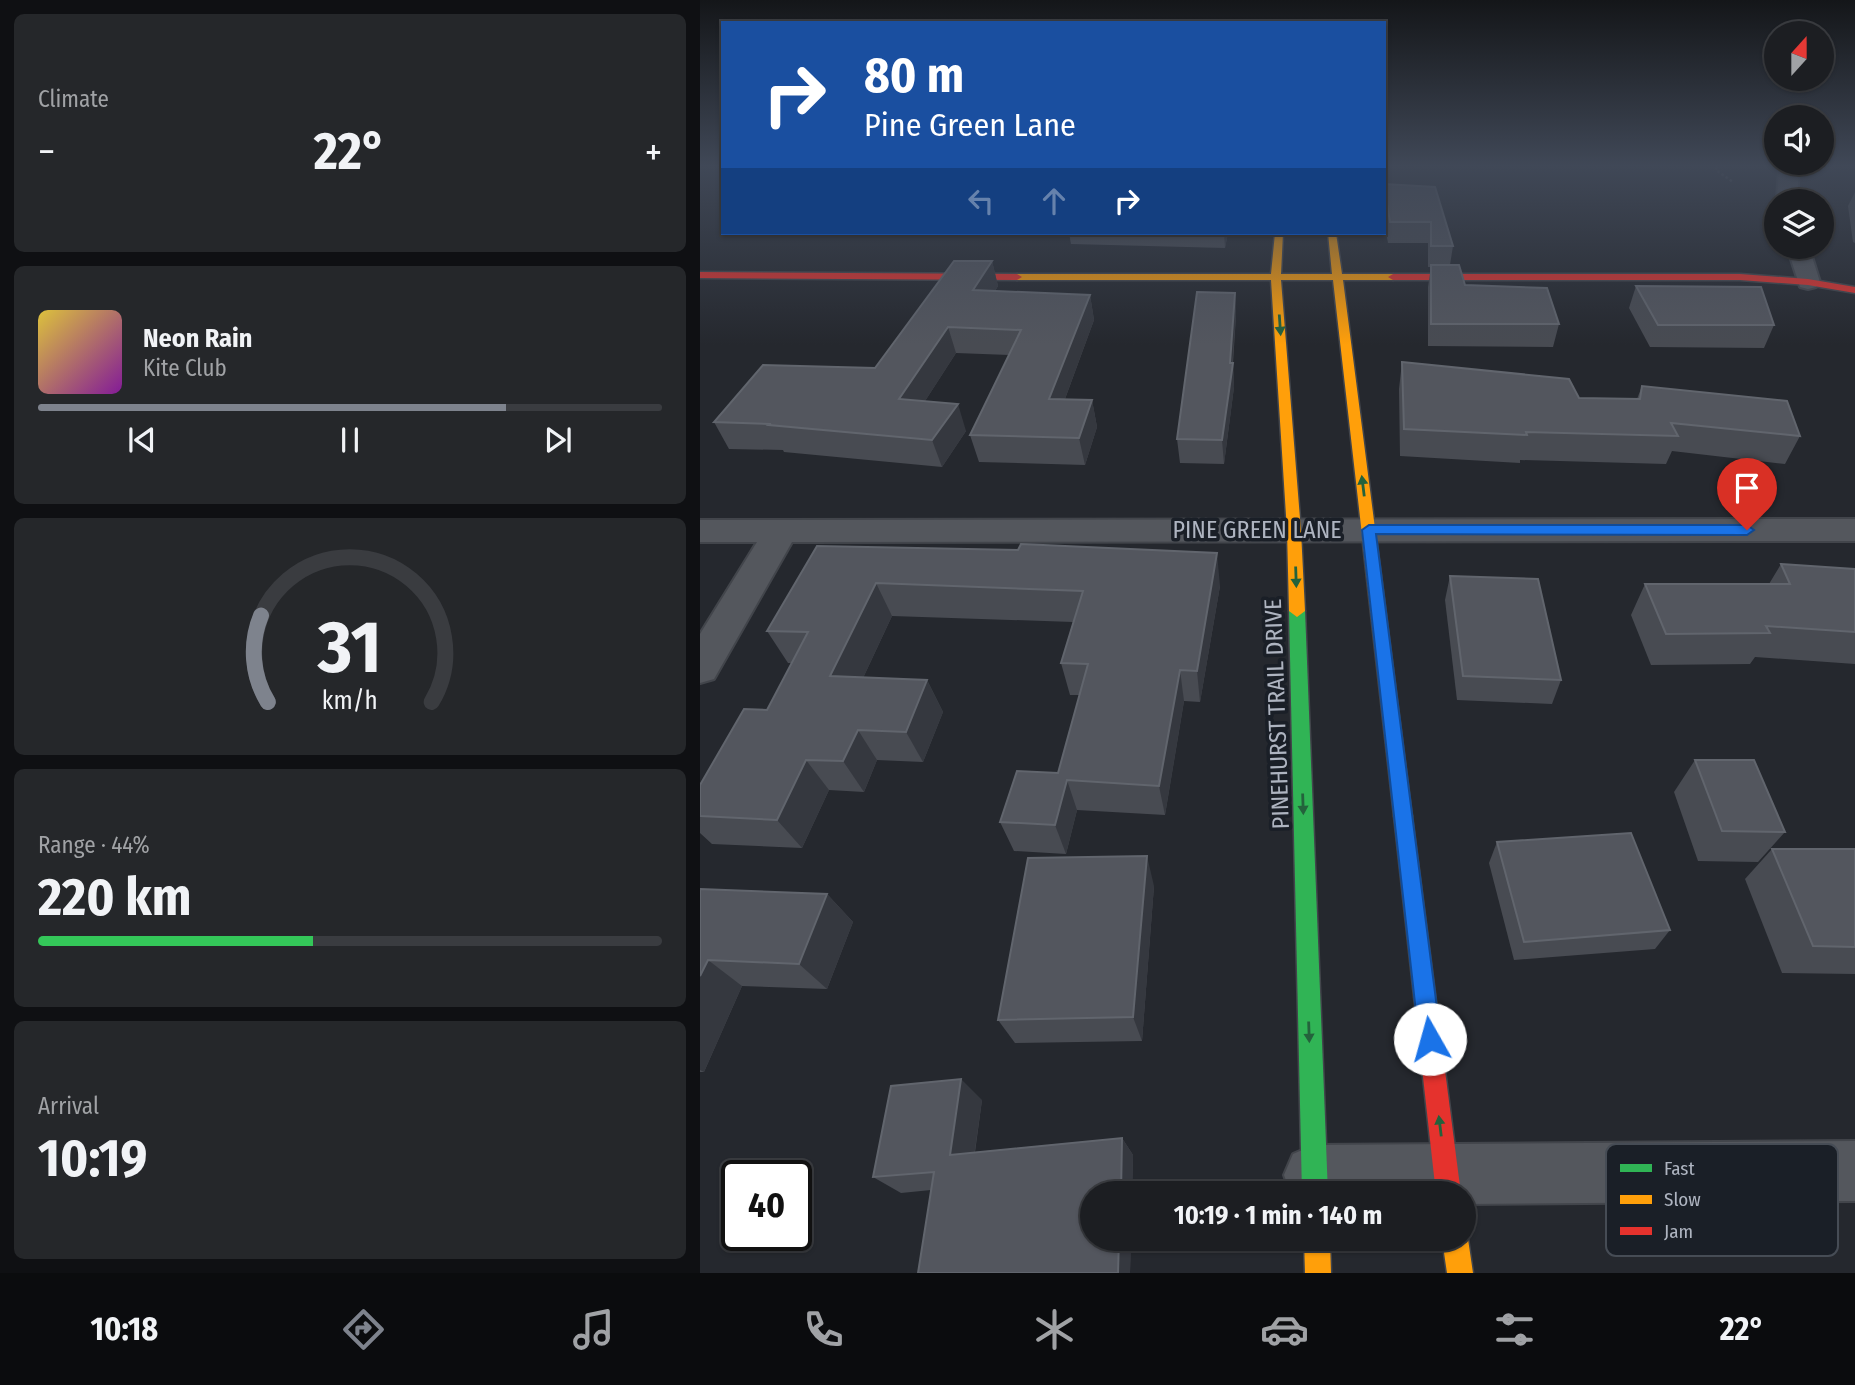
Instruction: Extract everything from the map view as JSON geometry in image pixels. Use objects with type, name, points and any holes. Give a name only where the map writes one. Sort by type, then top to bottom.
[{"type":"street","name":"PINEHURST TRAIL DRIVE","points":[[1279,235],[1276,278],[1294,531],[1314,1181]]},
{"type":"street","points":[[1332,235],[1448,1181]]},
{"type":"street","points":[[1801,259],[1808,282]]},
{"type":"street","points":[[700,275],[1740,277],[1808,282],[1855,290]]},
{"type":"street","name":"PINE GREEN LANE","points":[[700,531],[1855,530]]},
{"type":"street","points":[[700,668],[781,531]]},
{"type":"street","points":[[1476,1182],[1606,1178]]},
{"type":"street","points":[[1317,1251],[1318,1273]]},
{"type":"street","points":[[1457,1251],[1460,1273]]},
{"type":"building","points":[[1431,226],[1447,226],[1453,246],[1431,246]]},
{"type":"building","points":[[954,261],[992,261],[973,290],[1090,295],[1049,399],[1092,400],[1079,438],[970,435],[1021,330],[948,327],[899,399],[958,404],[932,440],[769,425],[771,424],[714,422],[763,365],[875,368]]},
{"type":"building","points":[[1431,265],[1459,265],[1465,285],[1547,288],[1559,324],[1431,324]]},
{"type":"building","points":[[1636,286],[1761,287],[1774,325],[1658,325]]},
{"type":"building","points":[[1197,292],[1235,293],[1230,363],[1233,363],[1222,440],[1177,439]]},
{"type":"building","points":[[1402,362],[1569,379],[1579,398],[1640,399],[1642,386],[1787,401],[1800,436],[1671,423],[1678,436],[1526,432],[1527,435],[1404,429]]},
{"type":"building","points":[[1021,544],[1217,553],[1197,671],[1180,670],[1159,786],[1067,780],[1055,825],[1000,822],[1017,771],[1058,773],[1088,664],[1061,663],[1083,591],[876,583],[830,676],[927,680],[906,732],[858,730],[843,761],[806,760],[777,820],[700,816],[700,785],[744,709],[767,710],[808,632],[767,631],[817,546],[1018,550]]},
{"type":"building","points":[[1781,564],[1855,569],[1855,632],[1766,626],[1770,633],[1666,634],[1645,584],[1790,584]]},
{"type":"building","points":[[1450,576],[1538,579],[1561,680],[1463,676]]},
{"type":"building","points":[[1695,760],[1754,760],[1785,832],[1722,831]]},
{"type":"building","points":[[1631,833],[1670,930],[1524,942],[1497,842]]},
{"type":"building","points":[[1772,849],[1855,849],[1855,947],[1813,946]]},
{"type":"building","points":[[1147,856],[1133,1017],[998,1020],[1028,858]]},
{"type":"building","points":[[700,889],[827,894],[799,964],[708,960],[700,976]]},
{"type":"building","points":[[961,1079],[950,1155],[1122,1138],[1121,1181],[1080,1181],[1080,1251],[1119,1251],[1118,1273],[918,1273],[934,1172],[873,1177],[891,1086]]},
{"type":"traffic: fast","points":[[1297,611],[1315,1181]]},
{"type":"traffic: slow","points":[[1279,235],[1276,277],[1297,611]]},
{"type":"traffic: slow","points":[[1332,235],[1403,816]]},
{"type":"traffic: slow","points":[[1017,277],[1393,277]]},
{"type":"traffic: slow","points":[[1317,1251],[1318,1273]]},
{"type":"traffic: slow","points":[[1457,1251],[1460,1273]]},
{"type":"traffic: jam","points":[[700,275],[1017,277]]},
{"type":"traffic: jam","points":[[1393,277],[1740,277],[1808,282],[1855,290]]},
{"type":"traffic: jam","points":[[1403,816],[1447,1181]]},
{"type":"route","points":[[1430,1039],[1369,530],[1747,530]]}]
